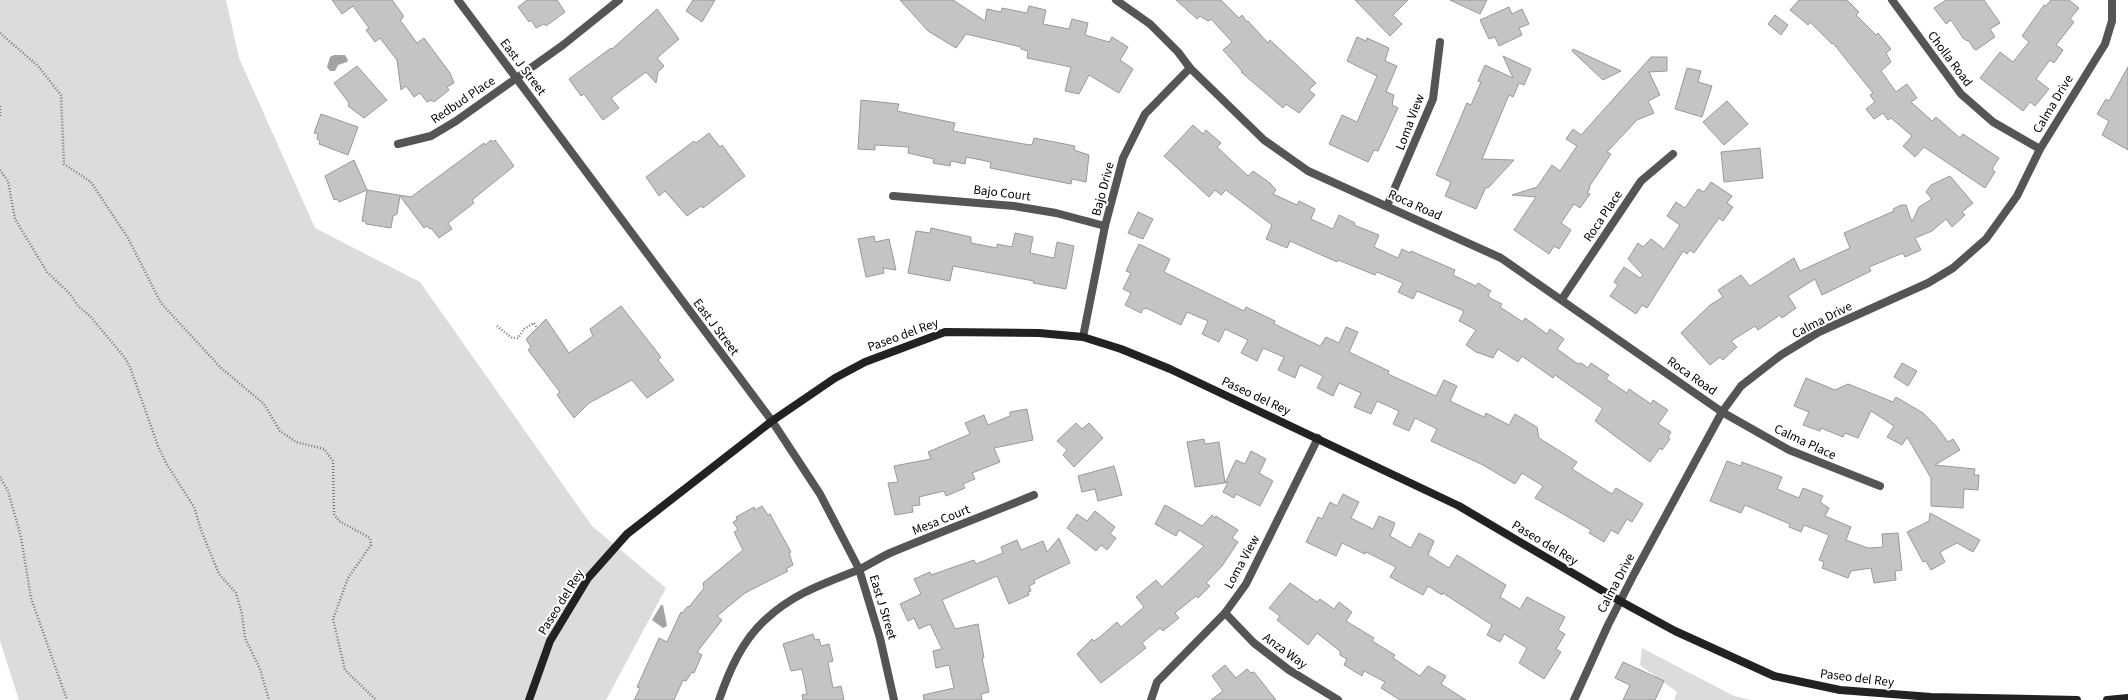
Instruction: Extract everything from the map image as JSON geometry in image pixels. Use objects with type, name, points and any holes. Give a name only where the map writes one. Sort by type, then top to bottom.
[{"type":"main road","name":"Paseo del Rey","points":[[529,700],[550,641],[588,578],[627,534],[772,421],[835,378],[865,362],[945,332],[1039,333],[1083,338],[1121,349],[1170,369],[1459,506],[1620,601],[1675,631],[1774,676],[1840,690],[1931,697],[2077,700]]},
{"type":"main road","points":[[2107,700],[2128,698]]},
{"type":"street","name":"East J Street","points":[[458,0],[772,421],[820,494],[859,570],[880,638],[894,700]]},
{"type":"street","name":"Redbud Place","points":[[398,144],[432,136],[492,96],[516,77],[563,45],[619,0]]},
{"type":"street","name":"Roca Road","points":[[1116,0],[1150,24],[1178,52],[1190,68],[1264,140],[1308,171],[1501,258],[1562,299],[1722,412]]},
{"type":"street","name":"Cholla Road","points":[[1892,0],[1961,94],[1994,122],[2040,149]]},
{"type":"street","name":"Calma Drive","points":[[1574,700],[1620,601],[1722,412],[1741,386],[1781,355],[1818,332],[1928,283],[1953,268],[1986,239],[2017,196],[2040,149],[2105,44],[2112,21],[2112,0]]},
{"type":"street","name":"Loma View","points":[[1387,206],[1433,99],[1440,42]]},
{"type":"street","name":"Bajo Drive","points":[[1083,338],[1105,226],[1123,158],[1145,114],[1190,68]]},
{"type":"street","name":"Roca Place","points":[[1562,299],[1641,181],[1673,154]]},
{"type":"street","name":"Bajo Court","points":[[893,196],[1014,206],[1056,214],[1105,226]]},
{"type":"street","name":"Calma Place","points":[[1722,412],[1789,450],[1880,486]]},
{"type":"street","name":"Loma View","points":[[1151,700],[1157,682],[1225,613],[1246,584],[1318,438]]},
{"type":"street","name":"Mesa Court","points":[[719,700],[728,673],[742,649],[765,620],[789,600],[819,584],[859,570],[889,554],[1034,495]]},
{"type":"street","name":"Anza Way","points":[[1225,613],[1254,643],[1283,666],[1338,700]]},
{"type":"path","points":[[0,33],[38,66],[61,95],[64,164],[91,182],[128,238],[161,303],[220,367],[264,404],[280,431],[296,442],[324,449],[333,462],[334,514],[339,521],[370,538],[371,545],[348,578],[333,619],[345,670],[376,700]]},
{"type":"path","points":[[0,106],[0,117]]},
{"type":"path","points":[[0,170],[8,181],[15,219],[47,272],[70,294],[78,306],[90,316],[125,358],[130,367],[158,446],[166,463],[194,507],[219,574],[236,593],[242,614],[245,638],[256,658],[269,700]]},
{"type":"path","points":[[498,326],[512,338],[518,338],[524,329],[534,323],[537,328]]},
{"type":"path","points":[[0,476],[8,491],[21,537],[31,598],[67,700]]},
{"type":"shaded area","points":[[0,0],[226,0],[239,58],[315,228],[420,282],[592,526],[666,588],[606,700],[19,700],[0,641]]},
{"type":"shaded area","points":[[334,55],[345,55],[348,60],[347,62],[338,65],[335,71],[330,71],[327,67],[330,57]]},
{"type":"shaded area","points":[[661,605],[663,605],[667,626],[663,628],[652,620]]},
{"type":"shaded area","points":[[1642,648],[1734,696],[1751,700],[1674,700],[1677,692],[1640,665]]},
{"type":"building","points":[[332,0],[392,0],[403,15],[403,18],[400,20],[417,43],[424,38],[450,73],[454,83],[447,87],[449,90],[434,102],[431,100],[427,102],[420,93],[414,97],[406,86],[401,90],[397,60],[380,38],[375,42],[366,30],[369,28],[353,6],[342,14]]},
{"type":"building","points":[[527,0],[557,0],[565,12],[546,26],[544,24],[536,28],[531,20],[529,22],[518,7]]},
{"type":"building","points":[[693,0],[715,0],[702,22],[686,11]]},
{"type":"building","points":[[900,0],[953,0],[985,21],[987,9],[1001,12],[1002,8],[1027,13],[1029,6],[1046,10],[1043,24],[1069,29],[1072,19],[1088,23],[1085,35],[1109,42],[1112,37],[1128,47],[1120,60],[1133,69],[1119,93],[1089,75],[1079,94],[1065,91],[1071,67],[1027,58],[1028,51],[1021,49],[1021,47],[966,34],[956,48],[928,31]]},
{"type":"building","points":[[1176,0],[1221,0],[1239,18],[1242,15],[1268,43],[1270,40],[1316,83],[1309,90],[1315,95],[1299,113],[1286,104],[1283,108],[1241,72],[1242,71],[1223,50],[1232,42],[1211,19],[1209,21],[1200,16],[1197,19]]},
{"type":"building","points":[[1355,0],[1408,0],[1393,15],[1402,24],[1390,36]]},
{"type":"building","points":[[1450,0],[1487,0],[1480,14]]},
{"type":"building","points":[[1799,0],[1847,0],[1859,12],[1856,15],[1876,35],[1878,33],[1891,49],[1886,53],[1891,62],[1881,71],[1896,92],[1907,84],[1917,98],[1911,102],[1932,121],[1936,117],[1960,138],[1963,134],[1999,158],[1992,169],[1995,172],[1985,188],[1924,147],[1915,157],[1903,146],[1912,136],[1891,118],[1888,120],[1883,113],[1874,119],[1866,109],[1875,102],[1870,95],[1873,93],[1833,43],[1832,44],[1810,22],[1808,25],[1790,10]]},
{"type":"building","points":[[1946,0],[1984,0],[2000,23],[1990,29],[1995,37],[1976,50],[1974,49],[1968,40],[1967,41],[1963,38],[1951,20],[1946,24],[1934,8]]},
{"type":"building","points":[[2051,0],[2069,0],[2079,8],[2070,19],[2074,22],[2056,45],[2063,50],[2054,63],[2050,60],[2036,79],[2049,89],[2035,106],[2030,102],[2023,111],[1980,78],[2000,52],[2013,62],[2029,42],[2022,36],[2044,5],[2046,6]]},
{"type":"building","points":[[1509,7],[1512,14],[1522,9],[1529,24],[1519,28],[1522,35],[1499,46],[1495,37],[1489,39],[1480,20]]},
{"type":"building","points":[[657,9],[679,39],[657,58],[664,66],[658,72],[656,83],[646,72],[611,98],[619,108],[603,120],[584,94],[581,96],[569,79],[611,48],[612,49]]},
{"type":"building","points":[[1775,15],[1788,25],[1781,35],[1768,24]]},
{"type":"building","points":[[1357,37],[1366,41],[1367,38],[1389,48],[1385,61],[1397,66],[1386,92],[1394,95],[1392,105],[1398,108],[1378,151],[1374,150],[1368,162],[1329,144],[1342,115],[1357,122],[1377,76],[1347,61]]},
{"type":"building","points":[[1573,49],[1621,71],[1603,80],[1572,51]]},
{"type":"building","points":[[1503,56],[1531,69],[1524,85],[1519,83],[1513,97],[1509,95],[1482,159],[1514,160],[1488,188],[1486,187],[1476,209],[1445,196],[1451,182],[1436,175],[1467,103],[1471,105],[1481,82],[1478,81],[1485,65],[1513,78]]},
{"type":"building","points":[[1651,57],[1667,57],[1667,71],[1649,72],[1660,95],[1648,101],[1654,113],[1637,120],[1607,152],[1611,154],[1589,187],[1590,188],[1587,193],[1590,194],[1580,208],[1574,204],[1561,223],[1571,230],[1559,249],[1554,246],[1549,254],[1514,230],[1536,197],[1512,195],[1537,187],[1552,165],[1560,171],[1577,146],[1566,139],[1573,129],[1581,135]]},
{"type":"building","points":[[357,66],[387,100],[364,118],[348,106],[349,103],[334,83]]},
{"type":"building","points":[[2128,67],[2128,150],[2102,135],[2109,121],[2097,114],[2106,99],[2109,101]]},
{"type":"building","points":[[1687,68],[1701,71],[1698,82],[1712,86],[1702,117],[1675,109]]},
{"type":"building","points":[[861,100],[899,104],[897,111],[955,123],[953,131],[1032,145],[1034,138],[1075,146],[1074,150],[1089,155],[1086,182],[1072,179],[1071,184],[990,168],[991,162],[966,157],[965,164],[951,161],[950,166],[933,163],[934,159],[908,153],[909,147],[875,145],[875,150],[858,149]]},
{"type":"building","points":[[1727,101],[1748,124],[1724,145],[1703,122]]},
{"type":"building","points":[[321,114],[358,127],[348,155],[319,144],[320,141],[317,139],[318,134],[314,133]]},
{"type":"building","points":[[1193,125],[1203,134],[1206,130],[1221,143],[1217,147],[1248,176],[1253,171],[1270,183],[1276,190],[1273,194],[1297,205],[1299,201],[1315,209],[1311,219],[1333,229],[1339,215],[1355,223],[1354,225],[1379,235],[1374,247],[1398,258],[1402,249],[1410,253],[1411,251],[1455,270],[1453,275],[1476,286],[1478,283],[1491,291],[1488,295],[1490,298],[1502,304],[1500,307],[1523,322],[1525,318],[1547,334],[1550,329],[1564,339],[1557,349],[1578,364],[1581,363],[1588,368],[1591,363],[1609,375],[1606,379],[1627,393],[1629,389],[1651,404],[1653,400],[1668,410],[1658,424],[1671,432],[1668,437],[1670,439],[1662,450],[1660,448],[1650,462],[1595,421],[1602,408],[1555,375],[1553,378],[1522,356],[1518,362],[1498,349],[1493,358],[1476,352],[1466,345],[1476,330],[1459,321],[1464,311],[1417,291],[1413,299],[1398,292],[1403,283],[1377,272],[1375,275],[1338,260],[1337,262],[1290,241],[1287,248],[1266,239],[1272,225],[1226,190],[1221,195],[1215,190],[1209,197],[1164,156]]},
{"type":"building","points":[[709,133],[720,147],[722,145],[745,176],[703,208],[701,206],[687,216],[665,191],[659,196],[646,177],[694,141],[696,143]]},
{"type":"building","points":[[491,140],[492,142],[495,140],[514,166],[472,200],[474,203],[448,223],[452,229],[439,238],[431,228],[430,229],[427,226],[424,228],[400,196],[397,214],[393,216],[391,228],[366,224],[366,222],[362,221],[367,190],[411,197],[484,143],[485,145]]},
{"type":"building","points":[[1760,148],[1763,178],[1724,182],[1721,152]]},
{"type":"building","points":[[354,160],[367,190],[339,202],[337,199],[334,200],[325,176]]},
{"type":"building","points":[[1950,176],[1973,203],[1962,212],[1965,215],[1952,227],[1946,219],[1932,231],[1915,238],[1921,250],[1905,257],[1903,253],[1869,267],[1871,271],[1822,295],[1815,279],[1788,296],[1796,308],[1782,318],[1780,315],[1758,330],[1755,326],[1731,341],[1737,347],[1723,360],[1720,357],[1710,365],[1681,333],[1710,305],[1723,297],[1718,290],[1741,275],[1750,286],[1794,258],[1800,271],[1850,248],[1844,233],[1894,211],[1893,209],[1901,205],[1906,205],[1912,222],[1919,207],[1932,199],[1926,192],[1931,185]]},
{"type":"building","points":[[1711,182],[1732,196],[1727,203],[1733,207],[1723,221],[1719,218],[1694,253],[1690,250],[1687,254],[1683,251],[1647,308],[1642,305],[1636,314],[1610,296],[1618,285],[1614,282],[1624,267],[1640,278],[1643,275],[1628,259],[1638,243],[1643,247],[1651,239],[1664,249],[1680,225],[1667,216],[1676,202],[1685,208],[1698,189],[1704,192]]},
{"type":"building","points":[[1138,212],[1153,219],[1143,239],[1128,233]]},
{"type":"building","points":[[931,228],[971,237],[971,243],[997,248],[997,244],[1012,247],[1015,233],[1033,237],[1030,253],[1054,258],[1057,242],[1074,246],[1066,289],[1033,283],[1034,281],[953,266],[950,281],[908,273],[916,231],[930,233]]},
{"type":"building","points":[[874,236],[875,242],[889,239],[896,270],[883,268],[884,273],[866,277],[858,239]]},
{"type":"building","points":[[1139,244],[1170,259],[1164,272],[1244,311],[1246,307],[1275,321],[1274,324],[1320,346],[1326,337],[1339,343],[1346,327],[1358,332],[1349,352],[1389,371],[1388,374],[1436,396],[1444,380],[1457,386],[1450,401],[1484,417],[1486,413],[1509,425],[1515,414],[1537,427],[1539,438],[1577,462],[1572,469],[1612,494],[1616,488],[1643,504],[1632,522],[1627,519],[1618,534],[1611,530],[1604,542],[1589,533],[1591,530],[1535,498],[1543,486],[1522,473],[1515,484],[1483,465],[1431,441],[1437,429],[1415,418],[1409,431],[1393,424],[1399,411],[1377,401],[1371,414],[1354,407],[1361,393],[1339,383],[1333,396],[1317,388],[1323,376],[1300,365],[1295,378],[1278,370],[1284,357],[1263,348],[1257,361],[1241,353],[1248,340],[1225,329],[1219,342],[1202,334],[1208,321],[1187,312],[1181,325],[1146,308],[1143,309],[1141,313],[1125,305],[1131,293],[1123,289],[1131,273],[1126,271]]},
{"type":"building","points":[[621,306],[661,357],[658,360],[674,380],[647,398],[632,380],[589,403],[574,418],[557,395],[560,392],[528,350],[531,347],[526,339],[546,319],[569,353],[593,336],[590,329]]},
{"type":"building","points":[[1902,363],[1917,371],[1908,386],[1894,377]]},
{"type":"building","points":[[1806,378],[1835,390],[1848,384],[1893,402],[1896,397],[1923,413],[1936,426],[1948,442],[1953,439],[1960,450],[1935,465],[1975,469],[1974,475],[1979,475],[1978,490],[1964,489],[1963,508],[1931,506],[1931,478],[1907,437],[1902,445],[1887,437],[1894,426],[1871,411],[1858,438],[1845,433],[1843,437],[1821,428],[1820,431],[1803,425],[1809,412],[1794,406]]},
{"type":"building","points":[[1027,409],[1033,440],[994,448],[1000,462],[972,473],[975,479],[963,484],[965,488],[946,496],[944,491],[919,497],[920,505],[912,506],[913,512],[895,515],[888,483],[898,482],[894,466],[931,459],[928,452],[970,434],[965,423],[984,415],[988,425],[1010,416],[1010,412]]},
{"type":"building","points":[[1076,423],[1082,429],[1089,423],[1103,438],[1074,467],[1063,455],[1067,450],[1057,441]]},
{"type":"building","points":[[1204,439],[1205,444],[1219,442],[1225,483],[1195,487],[1187,442]]},
{"type":"building","points":[[1251,451],[1266,459],[1259,473],[1273,481],[1260,506],[1236,494],[1234,498],[1223,492],[1228,482],[1225,483],[1236,460],[1245,464]]},
{"type":"building","points":[[1727,461],[1741,466],[1742,462],[1782,477],[1777,489],[1799,498],[1803,488],[1823,496],[1820,502],[1829,508],[1825,516],[1851,527],[1846,540],[1868,548],[1883,547],[1882,534],[1898,533],[1902,570],[1895,571],[1896,580],[1874,583],[1871,568],[1851,571],[1848,578],[1822,568],[1824,562],[1819,560],[1829,535],[1804,525],[1801,532],[1789,527],[1790,524],[1745,505],[1741,513],[1710,501]]},
{"type":"building","points":[[1114,466],[1122,495],[1098,501],[1095,489],[1082,492],[1078,476]]},
{"type":"building","points":[[1343,494],[1359,502],[1351,518],[1373,529],[1379,516],[1395,523],[1390,536],[1411,548],[1419,533],[1434,541],[1428,555],[1449,568],[1457,555],[1506,585],[1500,597],[1520,609],[1527,597],[1565,617],[1558,630],[1565,634],[1556,649],[1561,652],[1544,679],[1519,663],[1527,648],[1504,634],[1500,642],[1487,635],[1492,625],[1443,593],[1442,595],[1428,586],[1423,595],[1390,577],[1396,567],[1366,552],[1365,554],[1342,543],[1336,556],[1306,542],[1318,517],[1322,519],[1330,502],[1337,506]]},
{"type":"building","points":[[1165,505],[1202,526],[1212,515],[1215,518],[1216,516],[1238,530],[1232,538],[1238,542],[1222,566],[1206,583],[1210,586],[1198,598],[1196,596],[1175,613],[1179,618],[1163,631],[1160,628],[1142,643],[1146,648],[1101,683],[1077,654],[1092,639],[1094,641],[1117,622],[1121,627],[1144,607],[1136,597],[1156,580],[1162,587],[1204,546],[1179,530],[1176,536],[1155,524]]},
{"type":"building","points":[[762,506],[768,515],[770,514],[791,552],[789,553],[793,565],[786,569],[788,571],[745,593],[717,616],[722,620],[697,652],[702,655],[694,673],[692,672],[686,681],[683,680],[674,700],[634,700],[640,688],[637,687],[659,638],[667,642],[681,612],[682,613],[688,606],[689,607],[704,588],[703,583],[743,550],[734,532],[738,530],[733,522],[737,520],[736,517],[754,507],[755,510]]},
{"type":"building","points":[[1095,511],[1115,527],[1110,534],[1116,538],[1107,550],[1101,545],[1096,551],[1067,528],[1077,514],[1087,521]]},
{"type":"building","points":[[1930,513],[1980,540],[1973,552],[1957,543],[1940,552],[1945,562],[1931,570],[1926,561],[1923,562],[1907,532],[1929,521]]},
{"type":"building","points":[[1059,538],[1070,563],[1034,580],[1035,583],[1029,586],[1031,591],[1028,592],[1029,595],[1009,604],[997,576],[942,600],[955,629],[978,624],[984,658],[982,658],[989,692],[981,694],[982,700],[924,700],[923,695],[954,688],[949,665],[936,668],[933,651],[942,649],[930,624],[919,629],[914,618],[908,621],[900,604],[921,594],[914,579],[930,572],[931,575],[974,560],[976,564],[1003,553],[1001,547],[1017,540],[1021,550],[1043,541],[1047,552]]},
{"type":"building","points":[[1290,583],[1317,602],[1320,599],[1334,609],[1339,602],[1352,612],[1346,621],[1374,638],[1372,641],[1395,655],[1393,658],[1420,676],[1428,666],[1446,676],[1441,684],[1466,700],[1400,700],[1381,688],[1385,682],[1364,671],[1362,676],[1344,665],[1347,659],[1340,655],[1340,651],[1317,633],[1308,645],[1277,620],[1280,616],[1269,608]]},
{"type":"building","points":[[813,634],[815,640],[819,639],[821,646],[829,644],[833,661],[828,662],[833,688],[841,686],[844,700],[803,700],[802,695],[807,694],[802,669],[791,671],[783,644]]},
{"type":"building","points":[[1623,662],[1664,681],[1655,700],[1623,700],[1630,685],[1615,678]]},
{"type":"building","points":[[1225,665],[1236,678],[1247,669],[1251,673],[1254,672],[1276,700],[1211,700],[1223,691],[1212,676]]}]
